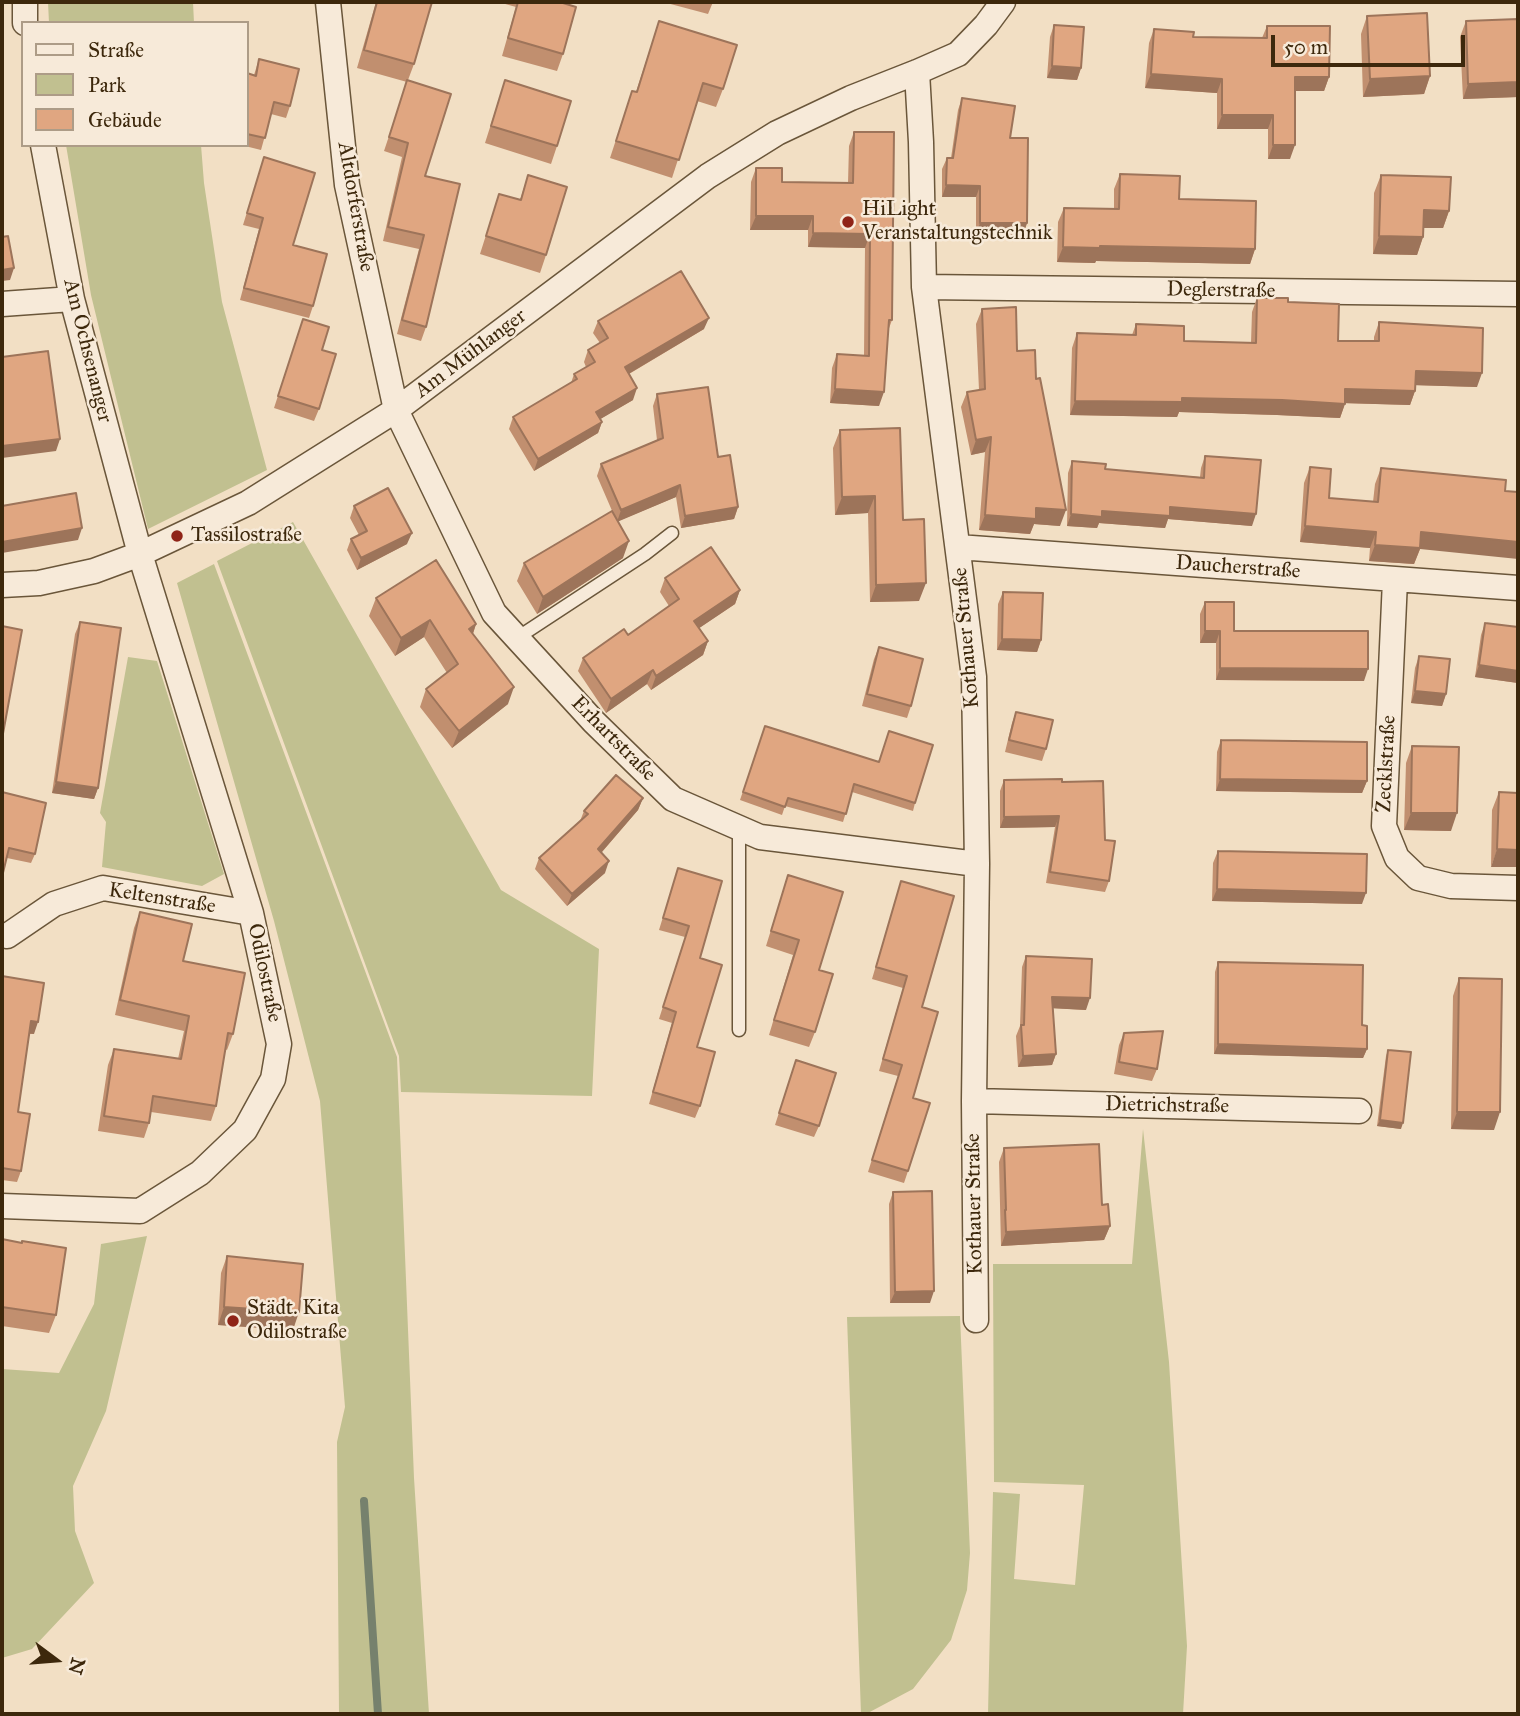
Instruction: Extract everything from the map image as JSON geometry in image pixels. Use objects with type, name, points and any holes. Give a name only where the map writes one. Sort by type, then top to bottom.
[{"type":"street","points":[[24,2],[25,21]]},
{"type":"street","name":"Altdorferstraße","points":[[328,2],[347,185],[396,410]]},
{"type":"street","points":[[917,72],[958,54],[986,25],[1003,2]]},
{"type":"street","name":"Am Mühlanger","points":[[2,585],[39,583],[94,571],[140,554],[248,503],[396,410],[708,176],[777,133],[851,98],[917,72]]},
{"type":"street","name":"Kothauer Straße","points":[[917,72],[922,142],[924,287],[974,677],[977,864],[974,1101],[976,1320]]},
{"type":"street","name":"Am Ochsenanger","points":[[43,147],[72,299],[140,554]]},
{"type":"street","name":"Deglerstraße","points":[[924,287],[1518,294]]},
{"type":"street","points":[[2,304],[72,299]]},
{"type":"street","name":"Erhartstraße","points":[[396,410],[494,613],[594,722],[673,799],[760,836],[977,864]]},
{"type":"street","name":"Daucherstraße","points":[[958,547],[1518,588]]},
{"type":"street","name":"Odilostraße","points":[[2,1206],[140,1211],[200,1172],[245,1130],[273,1079],[279,1044],[251,913],[140,554]]},
{"type":"street","name":"Zecklstraße","points":[[1395,580],[1384,826],[1397,858],[1418,878],[1451,886],[1518,888]]},
{"type":"street","name":"Keltenstraße","points":[[2,935],[7,936],[54,904],[103,888],[251,913]]},
{"type":"street","name":"Dietrichstraße","points":[[974,1101],[1359,1111]]},
{"type":"lane","points":[[517,638],[645,554],[672,533]]},
{"type":"lane","points":[[739,828],[739,1030]]},
{"type":"green space","points":[[48,2],[193,2],[194,21],[49,21]]},
{"type":"green space","points":[[66,147],[201,147],[222,302],[267,470],[148,529],[91,295]]},
{"type":"green space","points":[[293,522],[501,890],[599,949],[592,1096],[401,1092],[399,1056],[217,561]]},
{"type":"green space","points":[[214,564],[397,1057],[414,1478],[429,1714],[339,1714],[337,1442],[345,1407],[320,1101],[274,921],[177,583]]},
{"type":"green space","points":[[128,657],[157,661],[224,874],[202,886],[102,867],[106,822],[100,813]]},
{"type":"green space","points":[[1143,1129],[1169,1362],[1187,1646],[1183,1714],[988,1714],[993,1492],[1020,1494],[1014,1579],[1075,1585],[1084,1485],[994,1482],[993,1264],[1132,1264]]},
{"type":"green space","points":[[147,1236],[106,1411],[73,1486],[75,1531],[94,1583],[32,1649],[2,1658],[2,1369],[59,1373],[94,1304],[101,1244]]},
{"type":"green space","points":[[960,1316],[970,1553],[967,1590],[951,1640],[913,1689],[866,1714],[861,1714],[847,1317]]},
{"type":"building","points":[[377,2],[432,2],[414,64],[364,50]]},
{"type":"building","points":[[518,2],[563,2],[576,7],[563,54],[508,38]]},
{"type":"building","points":[[1427,13],[1430,76],[1370,79],[1367,16]]},
{"type":"building","points":[[1518,19],[1518,82],[1468,84],[1466,21]]},
{"type":"building","points":[[659,21],[737,45],[723,89],[703,83],[679,160],[616,141],[632,91],[637,92]]},
{"type":"building","points":[[1054,25],[1084,27],[1081,68],[1052,66]]},
{"type":"building","points":[[1267,26],[1330,26],[1329,77],[1295,77],[1295,145],[1273,145],[1273,115],[1222,115],[1222,79],[1151,74],[1154,29],[1194,32],[1193,37],[1267,38]]},
{"type":"building","points":[[259,59],[299,69],[290,106],[274,102],[265,138],[248,134],[248,73],[256,76]]},
{"type":"building","points":[[407,80],[451,94],[425,176],[460,184],[426,327],[402,320],[424,235],[388,227],[408,143],[389,137]]},
{"type":"building","points":[[505,80],[571,101],[557,146],[491,126]]},
{"type":"building","points":[[962,98],[1015,106],[1010,138],[1028,138],[1027,223],[980,223],[980,186],[946,185],[947,158],[953,158]]},
{"type":"building","points":[[854,132],[894,132],[892,320],[889,320],[884,392],[835,389],[837,354],[869,356],[870,234],[813,233],[813,216],[756,216],[756,168],[782,168],[782,182],[853,183]]},
{"type":"building","points":[[264,157],[315,173],[293,245],[327,254],[313,306],[244,288],[263,218],[247,213]]},
{"type":"building","points":[[1120,174],[1180,176],[1179,199],[1256,201],[1255,249],[1063,247],[1064,208],[1119,209]]},
{"type":"building","points":[[528,175],[567,187],[546,255],[486,236],[499,194],[521,200]]},
{"type":"building","points":[[1381,175],[1451,177],[1449,211],[1424,210],[1423,237],[1379,236]]},
{"type":"building","points":[[8,236],[14,268],[2,270],[2,237]]},
{"type":"building","points":[[681,271],[709,318],[625,367],[637,388],[596,412],[602,422],[538,459],[513,417],[577,379],[574,374],[595,362],[588,350],[608,338],[598,321]]},
{"type":"building","points":[[1257,298],[1288,298],[1288,302],[1339,304],[1338,341],[1379,341],[1379,322],[1483,328],[1482,373],[1416,371],[1415,391],[1345,389],[1345,404],[1182,398],[1182,402],[1075,401],[1077,333],[1136,335],[1136,324],[1184,326],[1184,341],[1256,343]]},
{"type":"building","points":[[1016,307],[1017,351],[1035,350],[1036,379],[1040,378],[1066,510],[1036,508],[1036,519],[985,515],[991,437],[976,440],[967,392],[985,389],[982,309]]},
{"type":"building","points":[[303,319],[329,327],[322,350],[336,354],[319,409],[278,396]]},
{"type":"building","points":[[48,351],[60,439],[2,446],[2,357]]},
{"type":"building","points":[[708,387],[718,457],[730,455],[738,507],[685,516],[680,485],[621,510],[601,464],[663,438],[657,394]]},
{"type":"building","points":[[900,428],[903,520],[924,519],[926,583],[876,585],[875,496],[842,497],[840,430]]},
{"type":"building","points":[[1205,456],[1261,460],[1256,514],[1170,507],[1170,516],[1102,511],[1102,517],[1071,514],[1072,461],[1106,464],[1105,469],[1204,478]]},
{"type":"building","points":[[1310,467],[1331,469],[1329,498],[1378,502],[1381,468],[1506,480],[1505,491],[1518,492],[1518,542],[1421,532],[1420,548],[1375,545],[1376,532],[1305,526]]},
{"type":"building","points":[[388,488],[412,533],[361,558],[351,539],[367,531],[354,506]]},
{"type":"building","points":[[76,493],[82,528],[2,542],[2,506]]},
{"type":"building","points":[[612,511],[629,541],[543,597],[524,563]]},
{"type":"building","points":[[711,547],[740,590],[694,621],[708,641],[656,676],[653,670],[611,699],[583,658],[624,629],[628,635],[679,599],[665,578]]},
{"type":"building","points":[[436,560],[476,624],[469,629],[514,687],[459,731],[426,689],[458,664],[430,620],[401,638],[376,598]]},
{"type":"building","points":[[1003,592],[1043,593],[1041,640],[1002,639]]},
{"type":"building","points":[[1205,602],[1234,602],[1234,631],[1368,631],[1368,669],[1220,668],[1220,631],[1205,631]]},
{"type":"building","points":[[80,622],[121,628],[98,788],[56,782]]},
{"type":"building","points":[[1485,623],[1518,627],[1518,671],[1479,665]]},
{"type":"building","points":[[2,626],[22,630],[2,739]]},
{"type":"building","points":[[879,647],[923,659],[911,706],[867,694]]},
{"type":"building","points":[[1419,656],[1450,659],[1446,694],[1415,691]]},
{"type":"building","points":[[1016,712],[1053,720],[1046,749],[1009,740]]},
{"type":"building","points":[[765,726],[879,762],[889,731],[933,745],[915,803],[854,784],[846,814],[788,798],[785,807],[743,792]]},
{"type":"building","points":[[1221,740],[1367,742],[1367,781],[1220,779]]},
{"type":"building","points":[[1412,746],[1459,747],[1457,813],[1411,813]]},
{"type":"building","points":[[616,775],[643,798],[598,849],[609,861],[572,894],[539,858],[588,814],[584,811]]},
{"type":"building","points":[[1062,779],[1062,782],[1103,781],[1105,840],[1115,841],[1109,881],[1050,872],[1059,816],[1004,817],[1004,780]]},
{"type":"building","points":[[2,792],[46,803],[35,854],[9,848],[2,877]]},
{"type":"building","points":[[1499,792],[1518,793],[1518,850],[1497,849]]},
{"type":"building","points":[[1218,851],[1367,854],[1366,893],[1217,889]]},
{"type":"building","points":[[678,868],[722,881],[700,958],[722,965],[697,1047],[715,1052],[700,1106],[653,1092],[676,1012],[663,1007],[689,926],[663,918]]},
{"type":"building","points":[[788,875],[843,892],[819,970],[833,974],[815,1032],[774,1020],[799,940],[771,931]]},
{"type":"building","points":[[901,881],[954,896],[922,1007],[938,1012],[913,1098],[930,1103],[908,1171],[872,1160],[902,1065],[883,1059],[907,976],[876,967]]},
{"type":"building","points":[[140,912],[192,924],[183,961],[245,973],[233,1034],[228,1033],[216,1106],[153,1096],[149,1123],[104,1116],[114,1049],[181,1059],[189,1016],[120,1000]]},
{"type":"building","points":[[1026,956],[1092,959],[1090,998],[1052,997],[1056,1054],[1023,1056],[1021,1025],[1024,1025]]},
{"type":"building","points":[[1218,962],[1363,965],[1362,1025],[1367,1026],[1367,1049],[1218,1044]]},
{"type":"building","points":[[2,976],[44,983],[38,1022],[31,1021],[18,1112],[30,1114],[21,1171],[2,1168]]},
{"type":"building","points":[[1459,978],[1502,979],[1500,1112],[1457,1112]]},
{"type":"building","points":[[1163,1031],[1157,1069],[1119,1062],[1124,1033]]},
{"type":"building","points":[[1388,1050],[1411,1052],[1403,1123],[1380,1120]]},
{"type":"building","points":[[796,1060],[836,1073],[819,1126],[779,1113]]},
{"type":"building","points":[[1099,1144],[1102,1205],[1108,1204],[1110,1226],[1006,1232],[1004,1148]]},
{"type":"building","points":[[932,1191],[934,1291],[895,1292],[893,1192]]},
{"type":"building","points":[[2,1239],[66,1248],[56,1315],[2,1307]]},
{"type":"building","points":[[227,1256],[303,1264],[299,1312],[224,1307]]},
{"type":"waterway","points":[[364,1501],[378,1714]]},
{"type":"place","name":"HiLight Veranstaltungstechnik","points":[[848,222]]},
{"type":"place","name":"Tassilostraße","points":[[177,536]]},
{"type":"place","name":"Städt. Kita Odilostraße","points":[[233,1321]]}]
